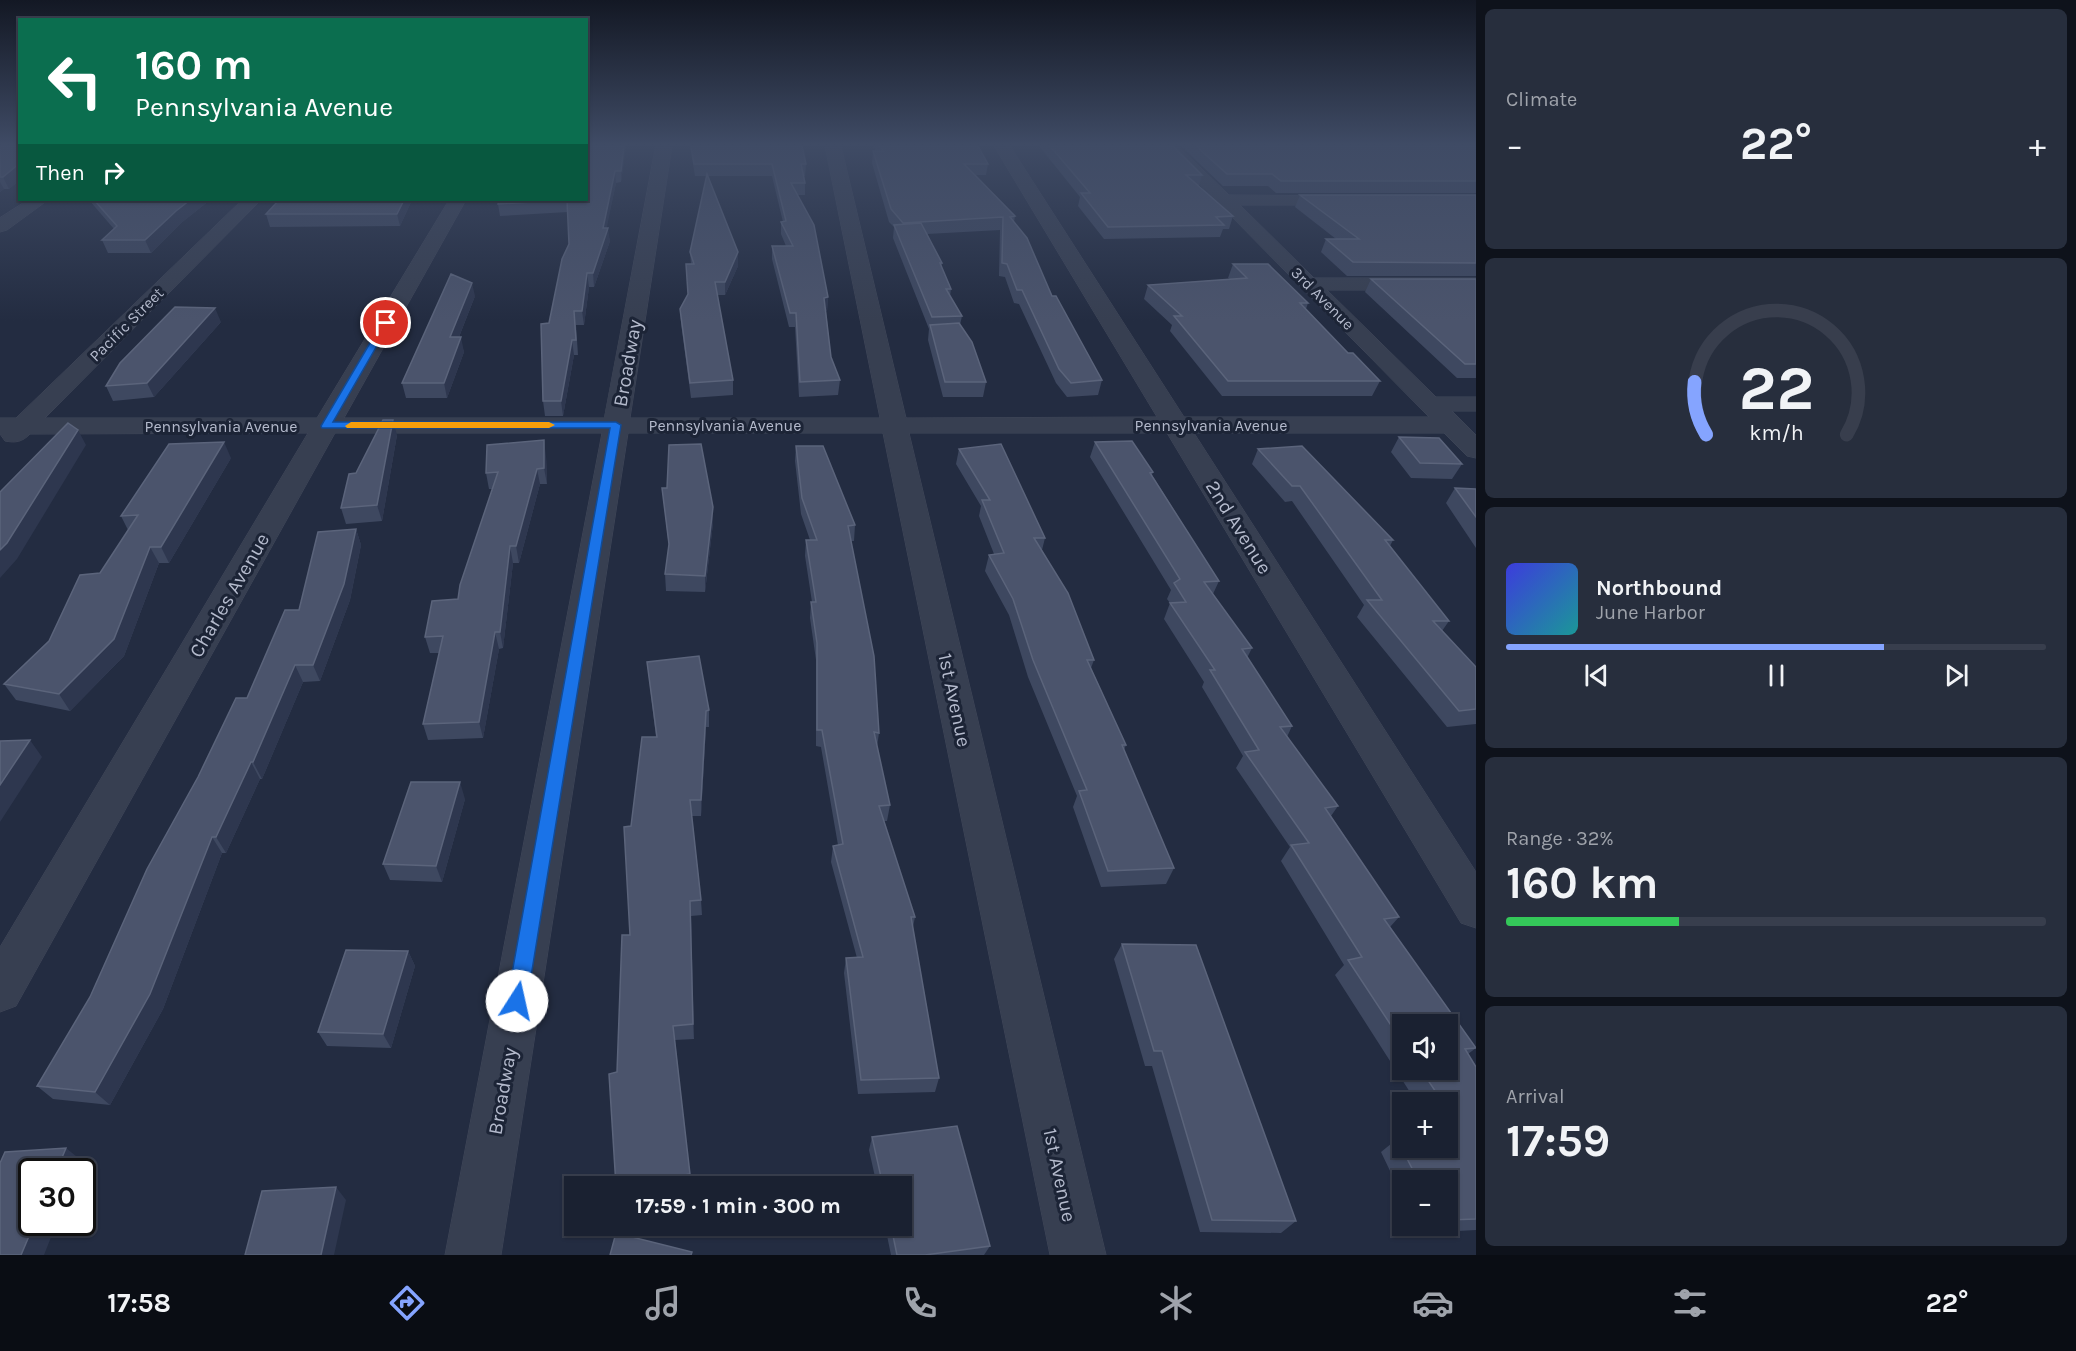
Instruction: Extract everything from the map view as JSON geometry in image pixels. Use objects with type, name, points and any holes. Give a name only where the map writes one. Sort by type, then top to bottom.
[{"type":"street","points":[[0,226],[32,205]]},
{"type":"street","name":"Pacific Street","points":[[0,449],[11,426],[247,205]]},
{"type":"street","name":"Charles Avenue","points":[[0,990],[454,205]]},
{"type":"street","name":"Broadway","points":[[473,1255],[654,205]]},
{"type":"street","name":"1st Avenue","points":[[846,205],[1078,1255]]},
{"type":"street","name":"2nd Avenue","points":[[1038,205],[1476,909]]},
{"type":"street","name":"3rd Avenue","points":[[1230,205],[1476,450]]},
{"type":"street","points":[[1309,284],[1476,284]]},
{"type":"street","points":[[1430,404],[1476,404]]},
{"type":"street","name":"Pennsylvania Avenue","points":[[11,426],[1450,425]]},
{"type":"building","points":[[98,205],[184,205],[145,240],[102,240],[117,226]]},
{"type":"building","points":[[275,205],[402,205],[397,214],[266,214]]},
{"type":"building","points":[[567,205],[608,205],[603,228],[608,228],[593,273],[587,273],[582,311],[574,311],[576,340],[572,340],[561,401],[543,401],[541,324],[549,323],[562,259],[569,244]]},
{"type":"building","points":[[700,205],[719,205],[738,252],[725,282],[715,282],[733,380],[690,383],[680,309],[688,294],[686,264],[694,264],[690,252]]},
{"type":"building","points":[[782,205],[803,205],[814,225],[828,297],[824,298],[831,357],[840,380],[800,382],[796,313],[790,313],[772,246],[793,246],[781,222],[786,221]]},
{"type":"building","points":[[890,205],[1004,205],[1015,216],[1010,217],[1027,238],[1052,296],[1056,296],[1102,380],[1071,383],[1059,369],[1022,290],[1017,290],[1007,264],[1002,263],[1003,217],[903,223]]},
{"type":"building","points":[[1090,205],[1220,205],[1233,216],[1216,217],[1224,225],[1108,227]]},
{"type":"building","points":[[1313,205],[1476,205],[1476,263],[1353,262],[1326,239],[1359,239]]},
{"type":"building","points":[[921,223],[942,263],[940,263],[951,289],[946,289],[962,316],[932,317],[894,225]]},
{"type":"building","points":[[1233,264],[1268,264],[1308,303],[1300,303],[1348,353],[1353,353],[1380,381],[1228,381],[1174,316],[1182,316],[1148,285],[1247,278]]},
{"type":"building","points":[[451,274],[472,283],[450,337],[461,337],[444,383],[402,383]]},
{"type":"building","points":[[1371,279],[1476,279],[1476,364],[1465,364]]},
{"type":"building","points":[[175,307],[215,308],[147,383],[106,386],[120,363]]},
{"type":"building","points":[[959,323],[972,342],[986,382],[945,382],[930,325]]},
{"type":"building","points":[[383,420],[393,420],[377,505],[341,508],[349,474],[356,473]]},
{"type":"building","points":[[68,423],[78,430],[7,543],[0,550],[0,492]]},
{"type":"building","points":[[1399,437],[1439,438],[1462,464],[1420,463]]},
{"type":"building","points":[[544,440],[544,468],[537,469],[516,546],[510,546],[500,632],[495,632],[479,722],[423,724],[443,636],[425,637],[432,601],[458,599],[460,585],[498,472],[486,473],[487,445]]},
{"type":"building","points":[[1132,441],[1153,472],[1150,473],[1219,581],[1204,582],[1252,648],[1242,649],[1292,726],[1280,727],[1338,806],[1325,808],[1399,917],[1384,919],[1452,1014],[1392,1014],[1392,1027],[1348,960],[1362,957],[1291,845],[1309,843],[1245,752],[1259,750],[1210,670],[1215,670],[1170,603],[1186,602],[1174,583],[1180,579],[1095,442]]},
{"type":"building","points":[[224,442],[161,547],[150,547],[114,639],[59,694],[4,684],[49,641],[80,575],[100,573],[138,515],[121,516],[169,444]]},
{"type":"building","points":[[701,444],[713,507],[705,576],[665,574],[669,544],[662,488],[667,488],[669,445]]},
{"type":"building","points":[[1001,444],[1045,538],[1034,538],[1068,593],[1094,660],[1087,660],[1126,745],[1122,745],[1174,868],[1108,871],[1079,791],[1087,790],[1033,660],[1013,599],[989,555],[1004,553],[982,500],[990,500],[959,449]]},
{"type":"building","points":[[796,446],[823,446],[855,525],[848,526],[874,656],[879,733],[874,732],[890,805],[879,806],[915,917],[911,917],[939,1078],[861,1080],[846,958],[863,957],[833,846],[843,844],[822,730],[817,730],[817,643],[811,602],[816,602],[806,540],[817,540],[802,498]]},
{"type":"building","points":[[1302,446],[1393,540],[1385,540],[1449,621],[1433,621],[1476,667],[1476,709],[1459,711],[1367,600],[1382,600],[1300,486],[1292,486],[1258,449]]},
{"type":"building","points":[[1455,488],[1476,489],[1476,517]]},
{"type":"building","points":[[356,529],[344,584],[313,665],[295,665],[253,762],[216,837],[212,837],[150,994],[95,1092],[37,1086],[90,997],[147,869],[198,777],[236,698],[247,698],[285,610],[299,610],[318,532]]},
{"type":"building","points":[[699,656],[709,710],[706,711],[701,800],[690,800],[701,900],[690,901],[693,1024],[673,1026],[690,1174],[615,1176],[609,1074],[617,1072],[622,935],[630,935],[624,827],[631,826],[642,737],[657,737],[647,662]]},
{"type":"building","points":[[30,740],[0,785],[0,741]]},
{"type":"building","points":[[411,782],[460,782],[436,866],[383,864]]},
{"type":"building","points":[[1122,944],[1196,945],[1296,1221],[1212,1220],[1162,1051],[1154,1051]]},
{"type":"building","points":[[346,950],[408,951],[383,1034],[318,1032]]},
{"type":"building","points":[[1458,1023],[1476,1048],[1465,1049],[1476,1067],[1476,1219],[1458,1220],[1458,1170],[1413,1170],[1407,1158],[1458,1158],[1458,1092],[1436,1092],[1428,1080],[1458,1080]]},
{"type":"building","points":[[957,1126],[990,1246],[925,1255],[897,1255],[893,1236],[912,1236],[912,1176],[881,1176],[872,1137]]},
{"type":"building","points":[[66,1148],[62,1158],[18,1158],[18,1236],[29,1236],[21,1255],[0,1255],[0,1163],[5,1152]]},
{"type":"building","points":[[336,1187],[321,1255],[245,1255],[262,1191]]},
{"type":"building","points":[[615,1236],[628,1236],[692,1252],[691,1255],[610,1255]]},
{"type":"slow traffic","points":[[351,426],[549,425]]},
{"type":"route","points":[[386,323],[326,426],[616,425],[517,1001]]}]
